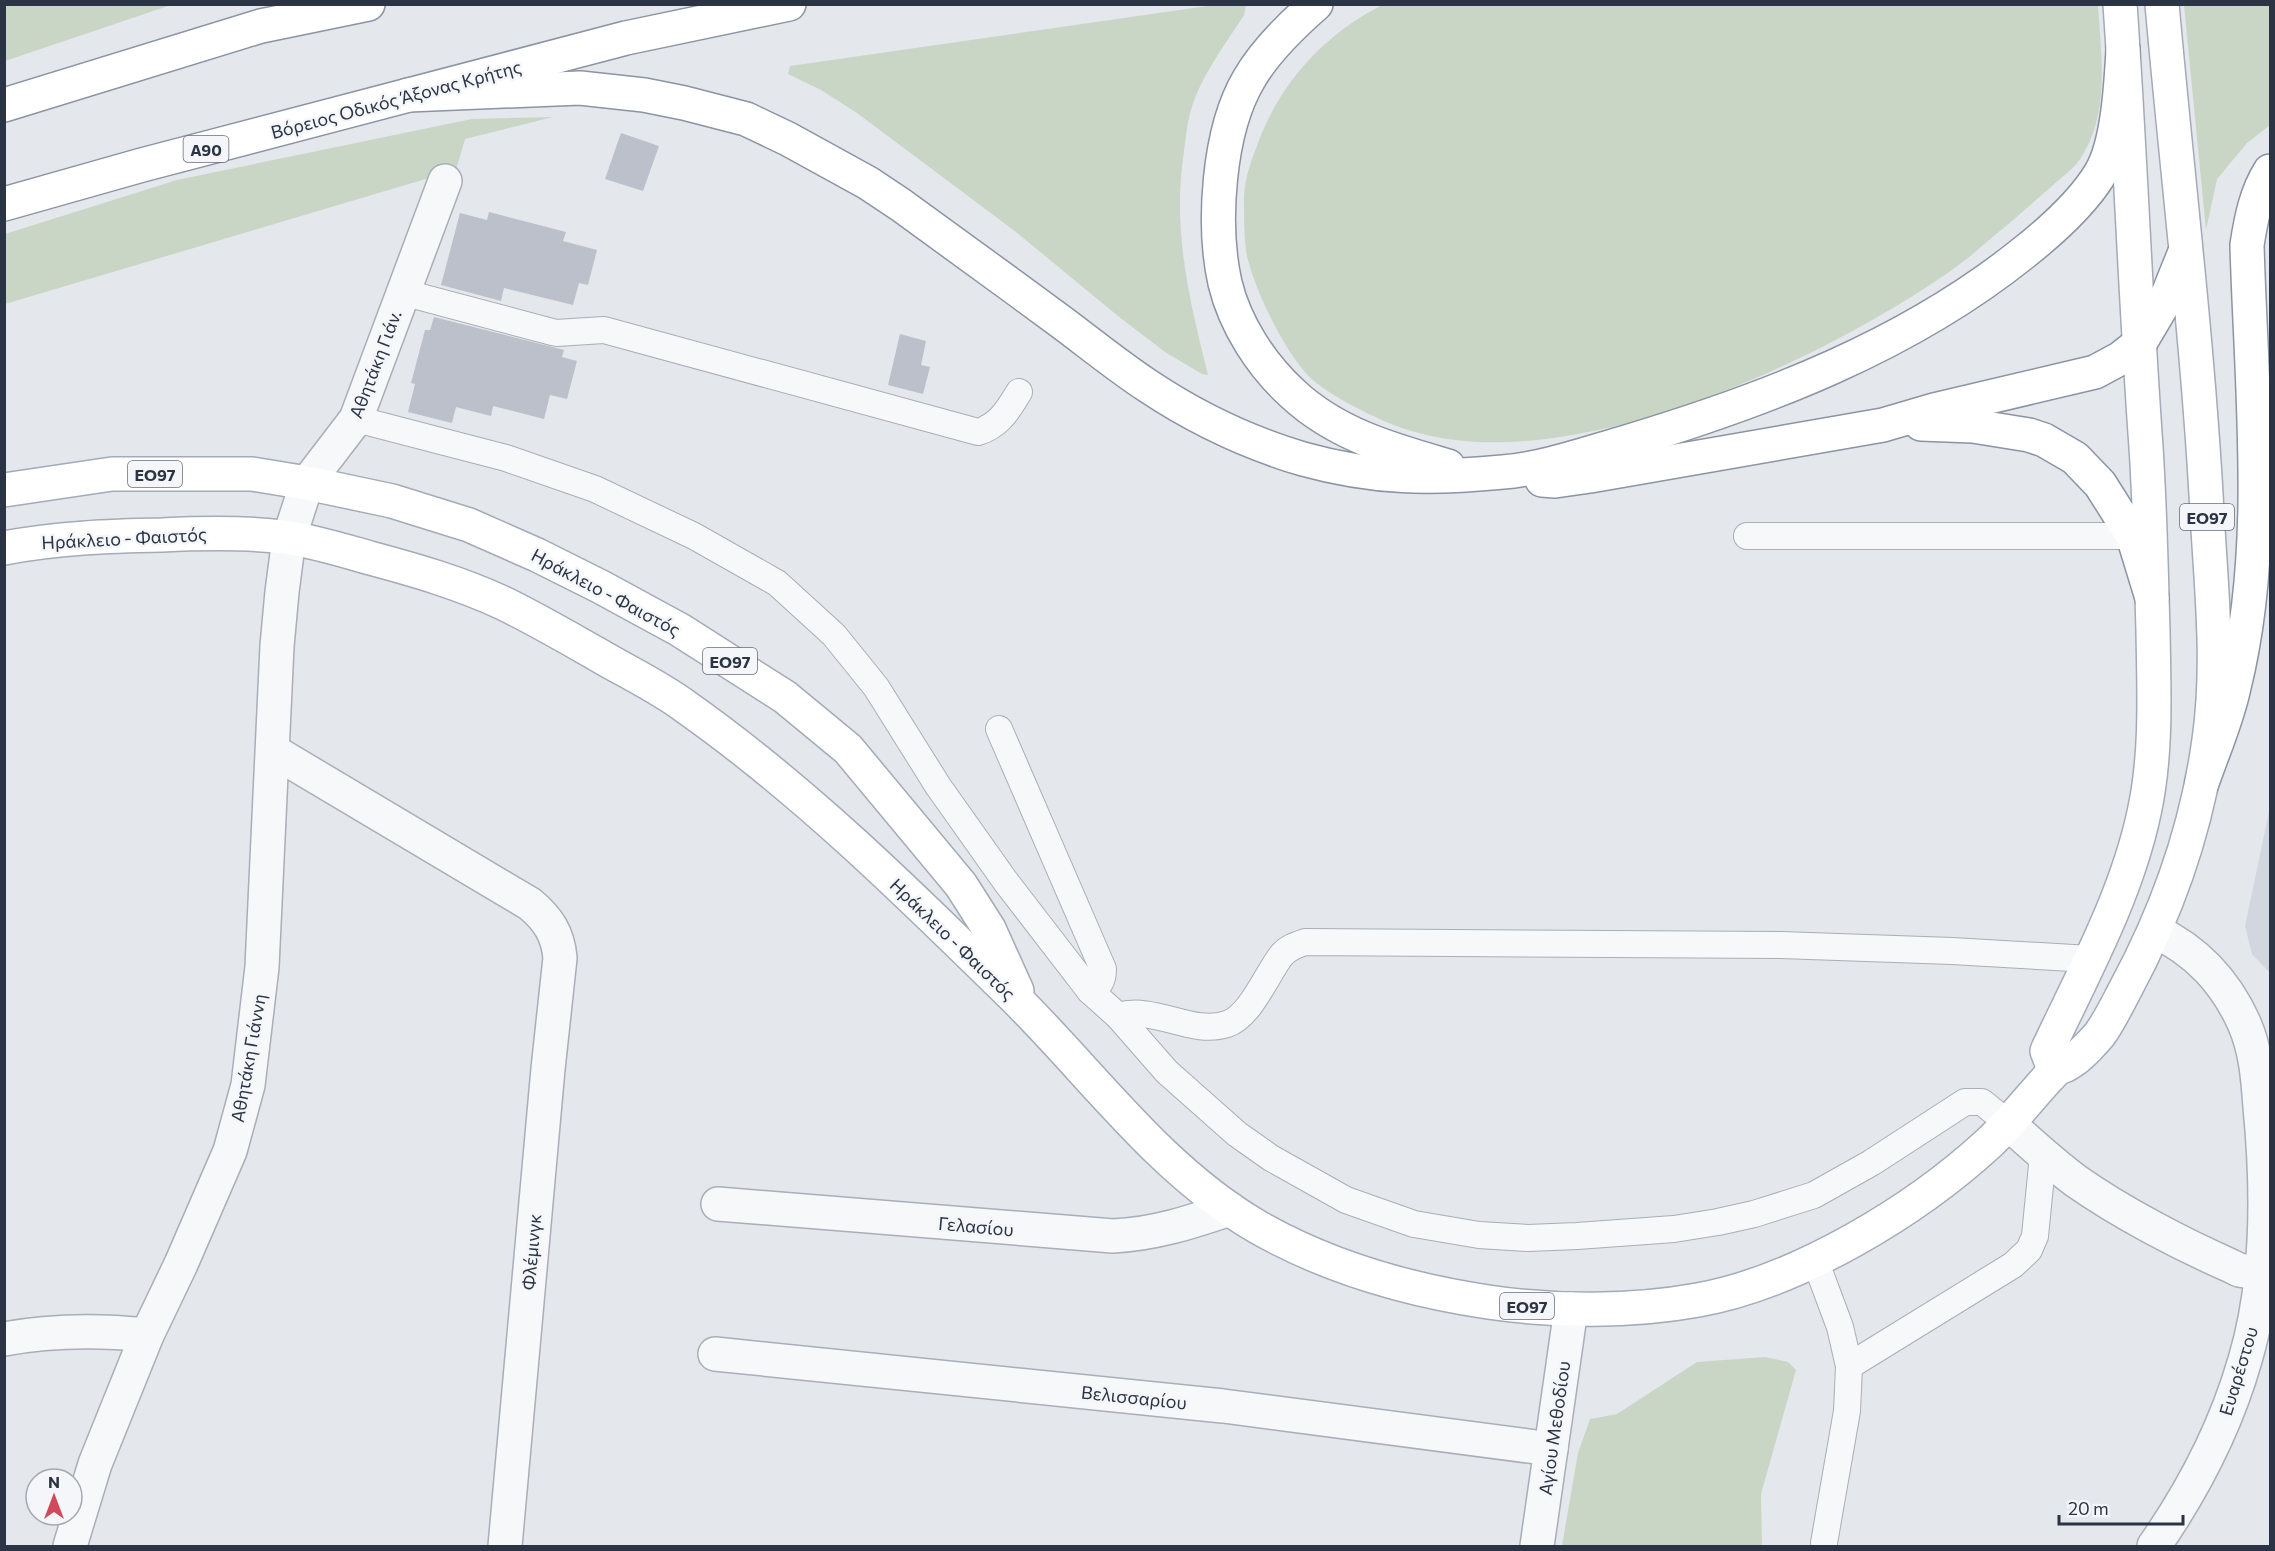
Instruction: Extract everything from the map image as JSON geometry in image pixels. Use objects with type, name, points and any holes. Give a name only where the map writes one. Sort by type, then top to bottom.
[{"type":"main road","points":[[4,105],[261,26],[323,10],[368,4]]},
{"type":"main road","name":"Βόρειος Οδικός Άξονας Κρήτης","points":[[4,204],[142,165],[626,38],[789,4]]},
{"type":"main road","points":[[1316,4],[1291,28],[1249,79],[1234,112],[1219,187],[1220,244],[1225,284],[1239,322],[1270,370],[1294,395],[1322,417],[1364,439],[1392,450],[1491,473],[1536,479],[1570,479],[1883,425],[1934,410],[2095,372],[2121,358],[2140,343],[2166,298],[2185,252]]},
{"type":"main road","points":[[2054,1069],[2047,1051],[2122,886],[2145,812],[2154,727],[2149,491],[2120,4]]},
{"type":"main road","name":"ΕΟ97","points":[[1024,1006],[1121,1113],[1198,1184],[1230,1209],[1292,1245],[1392,1282],[1450,1296],[1486,1302],[1571,1309],[1622,1308],[1699,1300],[1761,1282],[1815,1260],[1899,1212],[1957,1170],[2009,1124],[2054,1069],[2071,1062],[2101,1033],[2155,931],[2183,855],[2202,783],[2210,733],[2215,658],[2205,468],[2162,4]]},
{"type":"main road","points":[[408,95],[580,88],[654,97],[746,119],[788,139],[868,183],[1148,386],[1229,432],[1302,459],[1378,475],[1446,478],[1491,473],[1633,440],[1770,394],[1868,351],[1969,293],[2035,243],[2081,199],[2103,170],[2114,132],[2120,95],[2123,50]]},
{"type":"main road","points":[[2202,783],[2234,689],[2251,592],[2255,510],[2247,245],[2251,217],[2271,171]]},
{"type":"main road","points":[[1883,425],[1939,423],[2007,430],[2044,440],[2061,449],[2086,468],[2100,484],[2133,536],[2152,598]]},
{"type":"main road","name":"Ηράκλειο - Φαιστός","points":[[4,490],[112,474],[252,474],[392,501],[469,525],[601,587],[680,630],[785,697],[848,749],[961,885],[990,929],[1024,1006]]},
{"type":"main road","name":"Ηράκλειο - Φαιστός","points":[[4,548],[93,536],[229,533],[290,538],[429,574],[500,601],[680,702],[791,788],[897,884],[1024,1006]]},
{"type":"street","name":"Αθητάκη Γιάν.","points":[[290,538],[307,483],[356,419],[445,181]]},
{"type":"street","name":"Αθητάκη Γιάννη","points":[[70,1546],[95,1464],[147,1335],[217,1185],[241,1116],[248,1085],[262,967],[277,646],[290,538]]},
{"type":"street","name":"Φλέμινγκ","points":[[273,751],[530,904],[550,925],[557,941],[560,958],[505,1546]]},
{"type":"street","name":"Ευαρέστου","points":[[2154,1546],[2204,1463],[2223,1420],[2246,1360],[2266,1274],[2263,1134],[2252,1046],[2235,1005],[2208,967],[2193,953],[2155,931]]},
{"type":"street","points":[[2009,1124],[2043,1155],[2078,1182],[2167,1234],[2239,1270],[2266,1274]]},
{"type":"street","name":"Γελασίου","points":[[718,1204],[1113,1236],[1139,1235],[1173,1228],[1230,1209]]},
{"type":"street","name":"Αγίου Μεθοδίου","points":[[1537,1546],[1571,1309]]},
{"type":"street","points":[[4,1340],[71,1331],[102,1330],[147,1335]]},
{"type":"street","name":"Βελισσαρίου","points":[[715,1354],[1223,1406],[1551,1449]]},
{"type":"lane","points":[[402,292],[556,333],[604,330],[978,432],[991,428],[1005,415],[1019,392]]},
{"type":"lane","points":[[356,419],[496,456],[595,489],[694,536],[777,583],[834,635],[876,687],[938,786],[1006,882],[1090,991],[1118,1016],[1167,1072],[1208,1111],[1271,1158],[1338,1195],[1375,1211],[1414,1224],[1479,1235],[1528,1238],[1674,1229],[1755,1214],[1814,1195],[1871,1163],[1965,1102],[1982,1102],[2009,1124]]},
{"type":"lane","points":[[1747,536],[2133,536]]},
{"type":"lane","points":[[999,729],[1103,969],[1099,987],[1090,991]]},
{"type":"lane","points":[[1118,1016],[1140,1013],[1208,1027],[1227,1024],[1241,1014],[1262,987],[1282,955],[1295,945],[1305,942],[1781,945],[2090,959]]},
{"type":"lane","points":[[1849,1366],[2013,1265],[2029,1250],[2035,1236],[2043,1155]]},
{"type":"lane","points":[[1815,1260],[1840,1327],[1849,1366],[1847,1411],[1824,1543]]},
{"type":"shaded area","points":[[2270,807],[2270,973],[2252,954],[2245,926]]},
{"type":"green space","points":[[5,4],[171,4],[171,5],[5,61]]},
{"type":"green space","points":[[1221,4],[1246,5],[1244,15],[1214,61],[1195,97],[1188,125],[1180,208],[1184,264],[1208,375],[1202,374],[1165,352],[1016,232],[857,113],[821,90],[788,74],[790,66]]},
{"type":"green space","points":[[1384,4],[2098,5],[2102,65],[2100,106],[2088,144],[2078,162],[2068,172],[1955,268],[1896,306],[1834,341],[1766,373],[1695,402],[1622,424],[1550,439],[1482,442],[1419,433],[1401,428],[1351,405],[1314,381],[1293,356],[1272,320],[1255,283],[1246,251],[1244,193],[1250,164],[1279,99],[1292,80],[1324,45],[1363,16]]},
{"type":"green space","points":[[2184,5],[2270,5],[2270,125],[2247,143],[2217,179],[2206,230]]},
{"type":"green space","points":[[553,117],[465,139],[456,170],[5,304],[5,234],[177,180],[472,119]]},
{"type":"green space","points":[[1765,1357],[1788,1362],[1796,1370],[1761,1494],[1762,1546],[1562,1546],[1578,1453],[1590,1419],[1617,1414],[1697,1362]]},
{"type":"building","points":[[621,133],[659,146],[643,191],[605,179]]},
{"type":"building","points":[[489,212],[566,232],[563,241],[597,250],[588,285],[579,283],[573,305],[504,288],[501,301],[441,285],[460,213],[487,220]]},
{"type":"building","points":[[434,317],[564,350],[562,357],[577,361],[567,399],[550,395],[544,419],[493,406],[491,416],[456,407],[452,423],[408,412],[415,384],[411,383],[425,330],[430,330]]},
{"type":"building","points":[[900,334],[926,341],[921,365],[930,367],[923,394],[888,385]]}]
